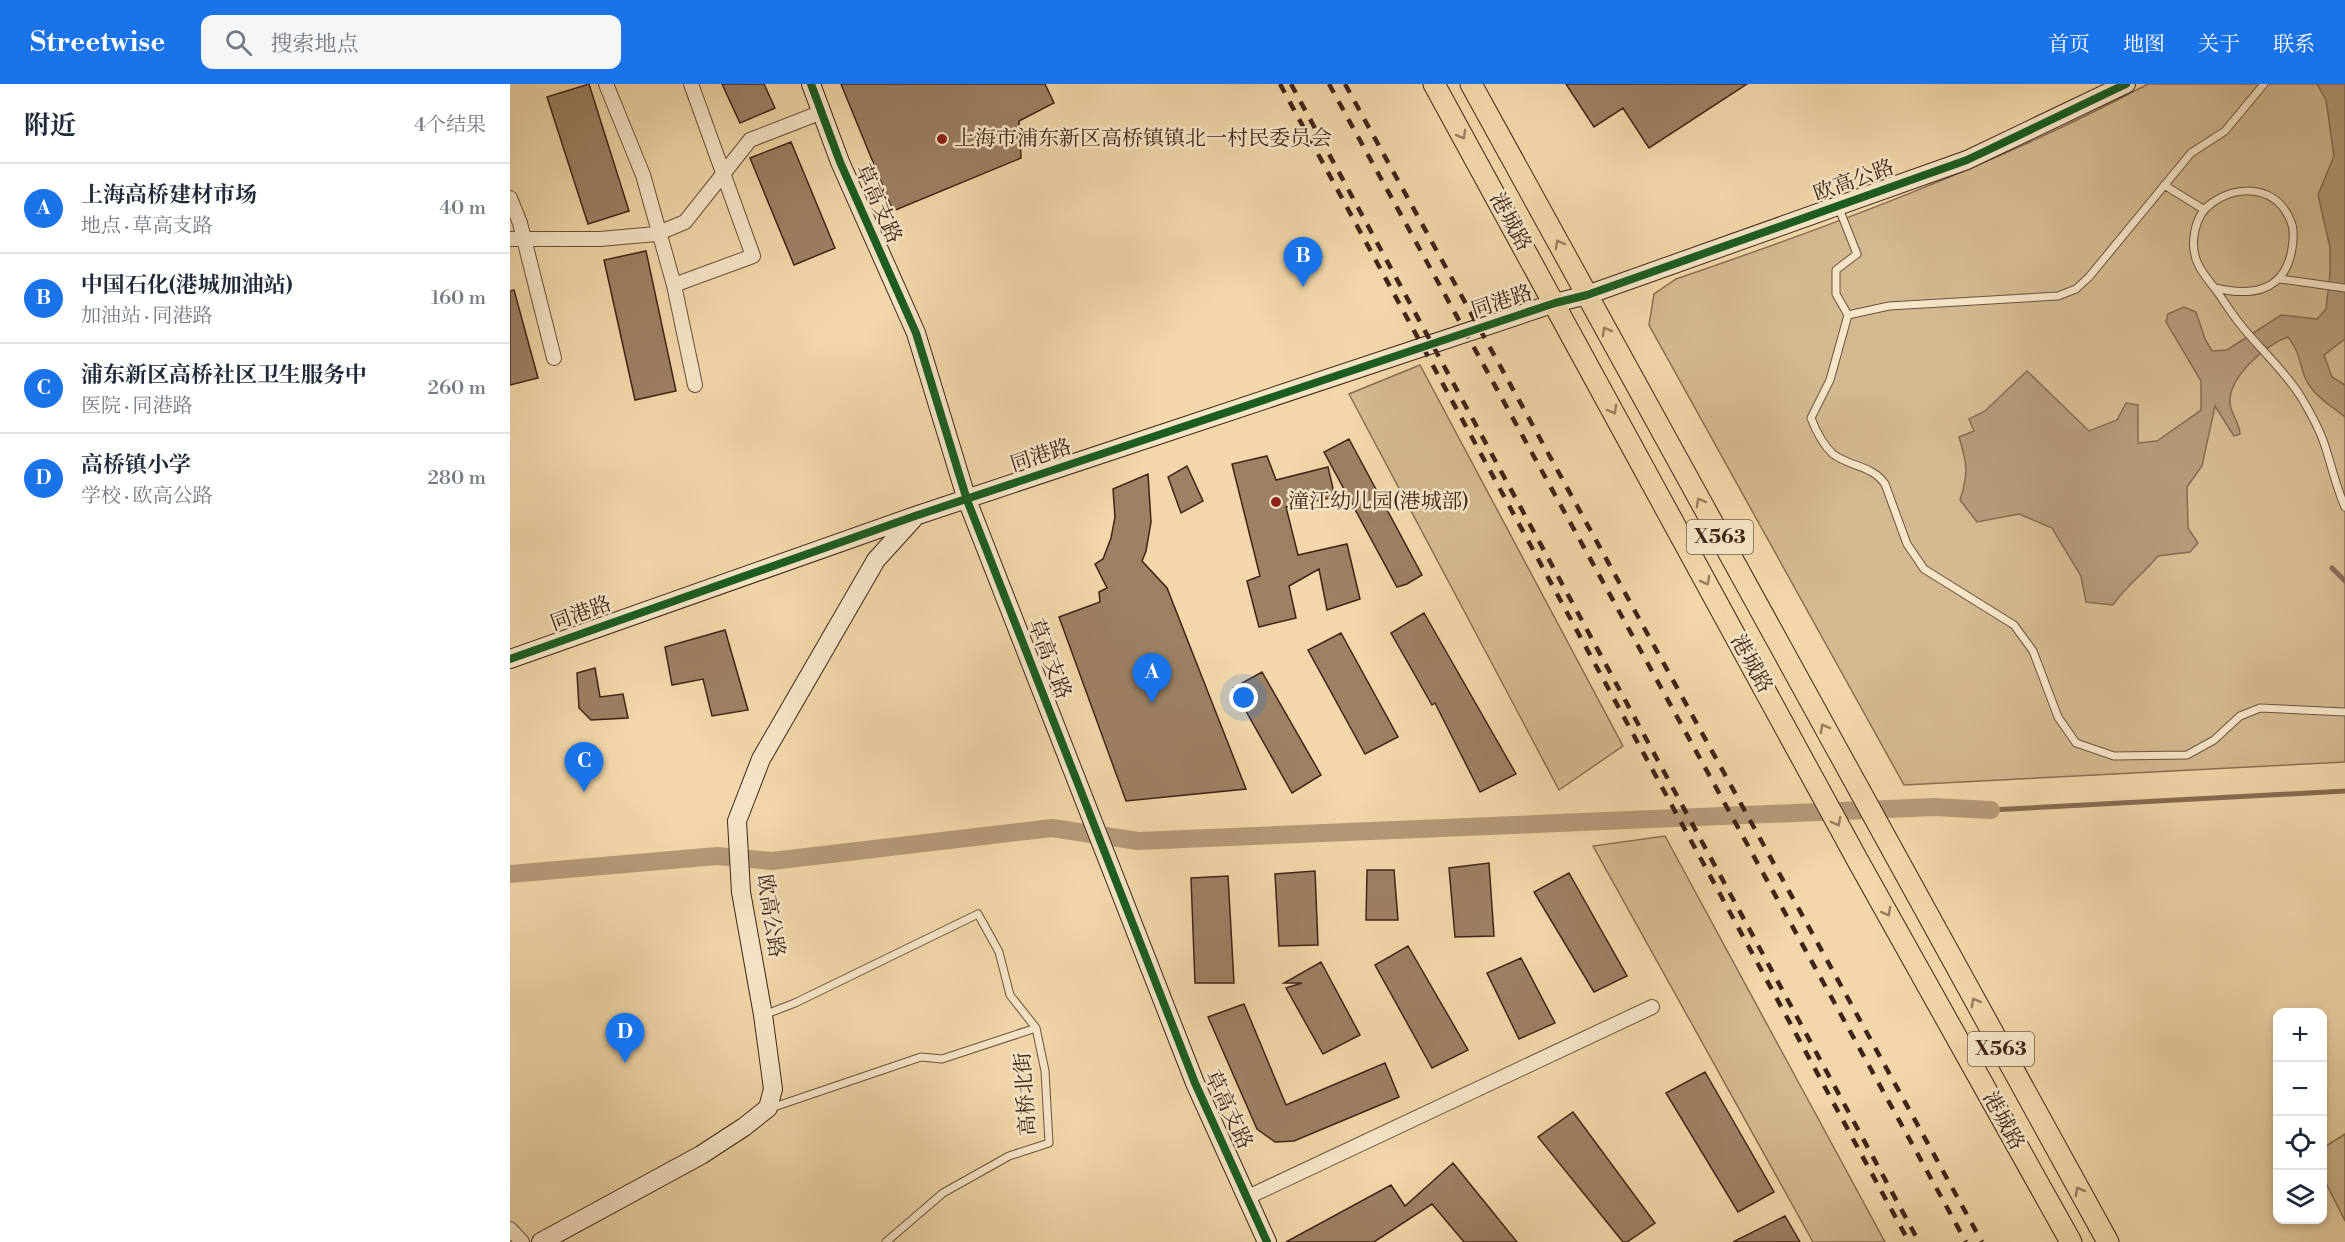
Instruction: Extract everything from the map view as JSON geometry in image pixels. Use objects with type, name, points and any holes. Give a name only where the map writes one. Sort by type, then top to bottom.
[{"type":"main road","name":"港城路","points":[[1434,84],[1858,861],[2071,1242]]},
{"type":"main road","name":"港城路","points":[[1471,84],[2108,1242]]},
{"type":"street","points":[[606,84],[643,175],[674,285],[695,385]]},
{"type":"street","points":[[674,285],[753,256],[725,173],[691,84]]},
{"type":"street","name":"草高支路","points":[[811,84],[840,162],[916,333],[967,500],[1111,871],[1195,1083],[1268,1242]]},
{"type":"street","name":"欧高公路","points":[[1587,295],[1967,160],[2126,84]]},
{"type":"street","points":[[517,238],[600,240],[659,233],[684,222],[750,140],[822,112]]},
{"type":"street","points":[[510,198],[517,238],[554,358]]},
{"type":"street","name":"同港路","points":[[510,658],[915,516],[1554,303],[1587,295]]},
{"type":"street","name":"欧高公路","points":[[768,1108],[773,1089],[763,1015],[741,892],[737,821],[761,759],[876,560],[915,516]]},
{"type":"street","points":[[1248,1197],[1652,1007]]},
{"type":"street","points":[[541,1242],[701,1155],[768,1108]]},
{"type":"street","points":[[510,1229],[522,1242]]},
{"type":"lane","points":[[1848,315],[1889,306],[2058,296],[2076,289],[2115,247],[2191,153],[2225,131],[2264,84]]},
{"type":"lane","points":[[2164,185],[2203,209]]},
{"type":"lane","points":[[2215,288],[2248,292],[2267,287],[2280,279],[2289,261],[2293,243],[2292,223],[2279,204],[2258,192],[2242,189],[2222,196],[2203,209],[2192,246],[2198,265],[2238,322],[2299,395],[2325,444],[2336,487],[2345,507]]},
{"type":"lane","points":[[1838,206],[1857,254],[1836,270],[1836,294],[1848,315],[1830,380],[1811,418],[1819,438],[1834,454],[1867,468],[1880,477],[1885,484],[1906,544],[1924,569],[2014,625],[2033,651],[2058,717],[2076,743],[2114,756],[2187,754],[2214,740],[2240,716],[2260,708],[2345,712]]},
{"type":"lane","points":[[2280,279],[2345,288]]},
{"type":"lane","points":[[763,1015],[795,1003],[978,914],[999,952],[1010,994],[1036,1028]]},
{"type":"lane","name":"高桥北街","points":[[768,1108],[788,1104],[921,1057],[942,1059],[1036,1028],[1045,1071],[1049,1143],[1009,1156],[943,1194],[886,1242]]},
{"type":"shaded area","points":[[2148,84],[2345,84],[2345,762],[1904,785],[1649,325],[1654,294],[1676,279],[1796,237],[1975,166]]},
{"type":"shaded area","points":[[2317,84],[2345,84],[2345,339],[2324,355],[2332,377],[2345,385],[2345,417],[2315,393],[2305,377],[2296,351],[2288,337],[2269,347],[2250,363],[2235,383],[2231,393],[2230,403],[2240,434],[2234,436],[2215,406],[2202,466],[2187,487],[2188,528],[2198,543],[2190,552],[2158,556],[2113,605],[2086,602],[2081,576],[2052,528],[2019,514],[1977,522],[1960,500],[1966,468],[1959,437],[1974,431],[1969,419],[1985,411],[2027,371],[2089,431],[2117,420],[2126,403],[2138,405],[2138,443],[2157,441],[2201,410],[2201,381],[2166,322],[2168,314],[2184,307],[2196,312],[2205,339],[2212,351],[2227,350],[2281,315],[2317,319],[2326,309],[2330,274],[2330,247],[2318,195],[2334,156],[2326,100]]},
{"type":"shaded area","points":[[1420,365],[1623,746],[1559,790],[1349,394]]},
{"type":"shaded area","points":[[1665,836],[1885,1242],[1813,1242],[1593,846]]},
{"type":"shaded area","points":[[2345,1134],[2345,1221],[2327,1185],[2327,1145]]},
{"type":"building","points":[[589,84],[629,211],[588,224],[547,97]]},
{"type":"building","points":[[722,84],[764,84],[775,108],[740,123]]},
{"type":"building","name":"上海市浦东新区高桥镇镇北一村民委员会","points":[[841,84],[1045,84],[1054,103],[1019,121],[1021,158],[893,211]]},
{"type":"building","points":[[1566,84],[1747,84],[1649,148],[1623,108],[1594,127]]},
{"type":"building","points":[[791,142],[835,248],[794,265],[750,158]]},
{"type":"building","points":[[646,251],[676,391],[635,400],[604,260]]},
{"type":"building","points":[[514,290],[538,378],[510,385],[510,291]]},
{"type":"building","points":[[1349,439],[1422,575],[1407,584],[1397,587],[1324,452]]},
{"type":"building","points":[[1267,456],[1276,480],[1328,467],[1335,497],[1286,507],[1298,555],[1347,544],[1360,599],[1327,610],[1319,569],[1289,586],[1296,618],[1259,627],[1247,581],[1260,576],[1232,464]]},
{"type":"building","points":[[1187,466],[1203,501],[1181,513],[1168,477]]},
{"type":"building","points":[[1148,474],[1151,522],[1142,561],[1167,588],[1246,789],[1126,801],[1059,617],[1100,602],[1099,592],[1107,588],[1095,564],[1103,559],[1111,538],[1115,517],[1113,489]]},
{"type":"building","points":[[1424,613],[1516,774],[1480,792],[1435,703],[1432,705],[1391,633]]},
{"type":"building","points":[[725,630],[748,710],[712,716],[703,679],[672,685],[665,647]]},
{"type":"building","points":[[1341,633],[1398,737],[1365,754],[1308,650]]},
{"type":"building","points":[[595,668],[600,697],[623,694],[628,718],[591,720],[579,708],[577,673]]},
{"type":"building","points":[[1262,672],[1321,775],[1292,793],[1233,688]]},
{"type":"building","points":[[1489,863],[1494,936],[1455,937],[1449,868]]},
{"type":"building","points":[[1367,870],[1394,870],[1398,920],[1366,920]]},
{"type":"building","points":[[1315,871],[1318,945],[1279,946],[1275,874]]},
{"type":"building","points":[[1569,873],[1627,976],[1594,992],[1534,892]]},
{"type":"building","points":[[1228,876],[1234,983],[1195,983],[1191,878]]},
{"type":"building","points":[[1408,946],[1468,1050],[1432,1068],[1375,965]]},
{"type":"building","points":[[1521,958],[1555,1023],[1519,1039],[1487,973]]},
{"type":"building","points":[[1321,962],[1360,1035],[1323,1054],[1286,988],[1302,983],[1284,983]]},
{"type":"building","points":[[1244,1004],[1286,1105],[1385,1063],[1399,1097],[1294,1141],[1275,1142],[1257,1129],[1208,1017]]},
{"type":"building","points":[[1705,1072],[1774,1192],[1738,1212],[1666,1093]]},
{"type":"building","points":[[1573,1112],[1655,1223],[1627,1242],[1623,1242],[1538,1137]]},
{"type":"building","points":[[1453,1163],[1517,1242],[1464,1242],[1432,1204],[1374,1242],[1286,1242],[1391,1185],[1405,1206]]},
{"type":"building","points":[[1785,1216],[1800,1242],[1733,1242]]},
{"type":"waterway","points":[[2332,568],[2345,581]]},
{"type":"waterway","points":[[1991,810],[2345,791]]},
{"type":"waterway","points":[[510,874],[717,856],[772,861],[1052,828],[1138,841],[1934,807],[1991,810]]},
{"type":"railway","points":[[1280,84],[1909,1242]]},
{"type":"railway","points":[[1291,84],[1919,1242]]},
{"type":"railway","points":[[1329,84],[1966,1242]]},
{"type":"railway","points":[[1345,84],[1982,1242]]},
{"type":"cycle path","points":[[811,84],[840,162],[916,333],[967,500],[1195,1083],[1267,1242]]},
{"type":"cycle path","points":[[510,659],[915,516],[1555,303],[1587,295],[1967,160],[2126,84]]},
{"type":"place","name":"上海市浦东新区高桥镇镇北一村民委员会","points":[[942,139]]},
{"type":"place","name":"中国石化(港城加油站)","points":[[1303,287]]},
{"type":"place","name":"潼江幼儿园(港城部)","points":[[1276,502]]},
{"type":"place","name":"上海高桥建材市场","points":[[1152,703]]},
{"type":"place","name":"浦东新区高桥社区卫生服务中","points":[[584,792]]},
{"type":"place","name":"高桥镇小学","points":[[625,1063]]}]
